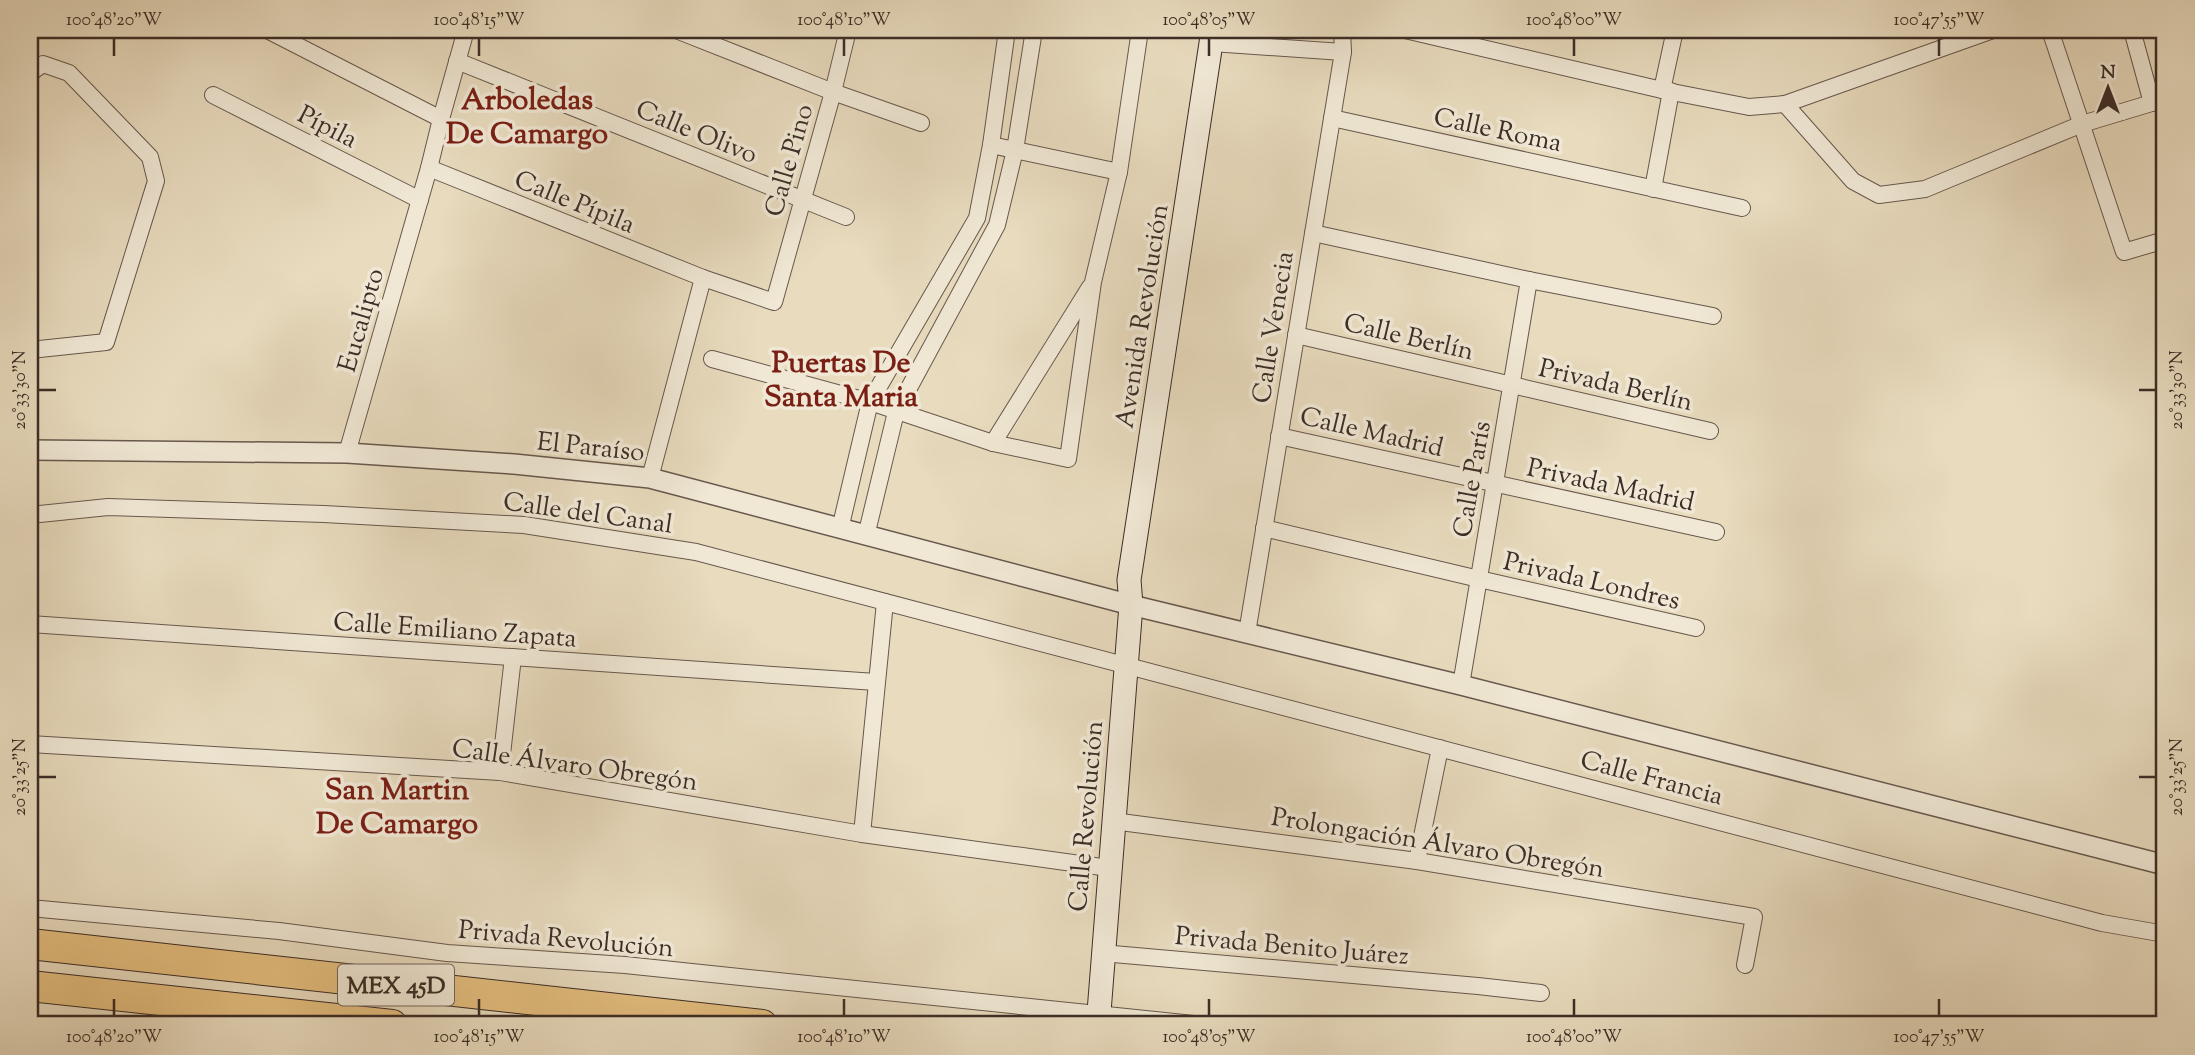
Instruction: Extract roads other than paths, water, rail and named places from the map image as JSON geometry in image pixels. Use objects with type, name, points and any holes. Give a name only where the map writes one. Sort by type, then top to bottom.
[{"type":"highway","name":"MEX 45D","points":[[30,944],[762,1025]]},
{"type":"highway","name":"MEX 45D","points":[[30,986],[392,1025]]},
{"type":"main road","name":"Avenida Revolución","points":[[1131,608],[1129,580],[1212,36]]},
{"type":"main road","name":"Calle Revolución","points":[[1098,1020],[1131,608]]},
{"type":"street","points":[[267,30],[441,119]]},
{"type":"street","name":"Eucalipto","points":[[347,453],[466,30]]},
{"type":"street","points":[[676,30],[833,92],[921,123]]},
{"type":"street","name":"Calle Pino","points":[[774,302],[848,30]]},
{"type":"street","points":[[840,529],[870,402],[977,218],[991,145],[1007,30]]},
{"type":"street","points":[[866,536],[896,412],[997,225],[1015,150],[1034,30]]},
{"type":"street","points":[[712,359],[870,402],[993,443],[1068,459],[1093,282],[1119,173],[1140,30]]},
{"type":"street","name":"Calle Venecia","points":[[1247,633],[1343,52],[1342,30]]},
{"type":"street","points":[[1405,30],[1749,107],[1785,104],[1993,30]]},
{"type":"street","points":[[1653,189],[1675,30]]},
{"type":"street","points":[[2050,30],[2124,252],[2165,240]]},
{"type":"street","points":[[1785,104],[1853,181],[1879,195],[1925,189],[2081,124],[2159,101],[2132,30]]},
{"type":"street","points":[[1212,36],[1343,52]]},
{"type":"street","name":"Calle Olivo","points":[[457,61],[846,217]]},
{"type":"street","points":[[30,72],[43,64],[69,74],[150,158],[156,181],[106,342],[30,350]]},
{"type":"street","name":"Pípila","points":[[214,95],[420,200]]},
{"type":"street","name":"Calle Roma","points":[[1332,118],[1742,208]]},
{"type":"street","points":[[991,145],[1119,173]]},
{"type":"street","name":"Calle Pípila","points":[[429,168],[703,278],[774,302]]},
{"type":"street","points":[[1313,233],[1529,280],[1713,316]]},
{"type":"street","points":[[650,478],[703,278]]},
{"type":"street","name":"Calle París","points":[[1461,685],[1529,280]]},
{"type":"street","points":[[993,443],[1093,282]]},
{"type":"street","name":"Calle Berlín","points":[[1296,335],[1511,385]]},
{"type":"street","name":"Privada Berlín","points":[[1511,385],[1710,431]]},
{"type":"street","name":"Calle Madrid","points":[[1279,436],[1495,484]]},
{"type":"street","name":"El Paraíso","points":[[30,450],[347,453],[514,464],[650,478],[1131,608]]},
{"type":"street","name":"Privada Madrid","points":[[1495,484],[1716,532]]},
{"type":"street","name":"Calle del Canal","points":[[30,514],[108,507],[324,514],[524,525],[696,552],[885,603],[1126,660]]},
{"type":"street","name":"Privada Londres","points":[[1264,528],[1696,628]]},
{"type":"street","points":[[862,834],[885,603]]},
{"type":"street","name":"Calle Francia","points":[[1131,608],[1461,685],[2165,865]]},
{"type":"street","name":"Calle Emiliano Zapata","points":[[30,624],[876,682]]},
{"type":"street","points":[[500,772],[513,657]]},
{"type":"street","name":"Calle Francia","points":[[1126,660],[1440,748],[2102,923],[2165,934]]},
{"type":"street","name":"Calle Álvaro Obregón","points":[[30,744],[500,772],[862,834],[1109,868]]},
{"type":"street","points":[[1417,860],[1440,748]]},
{"type":"street","name":"Prolongación Álvaro Obregón","points":[[1113,821],[1417,860],[1754,917],[1745,965]]},
{"type":"street","name":"Privada Revolución","points":[[30,908],[279,931],[446,953],[625,965],[1098,1020],[1203,1025]]},
{"type":"street","name":"Privada Benito Juárez","points":[[1102,953],[1541,993]]},
{"type":"district","name":"Arboledas De Camargo","points":[[527,116]]},
{"type":"district","name":"Puertas De Santa Maria","points":[[841,379]]},
{"type":"district","name":"San Martin De Camargo","points":[[397,806]]}]
